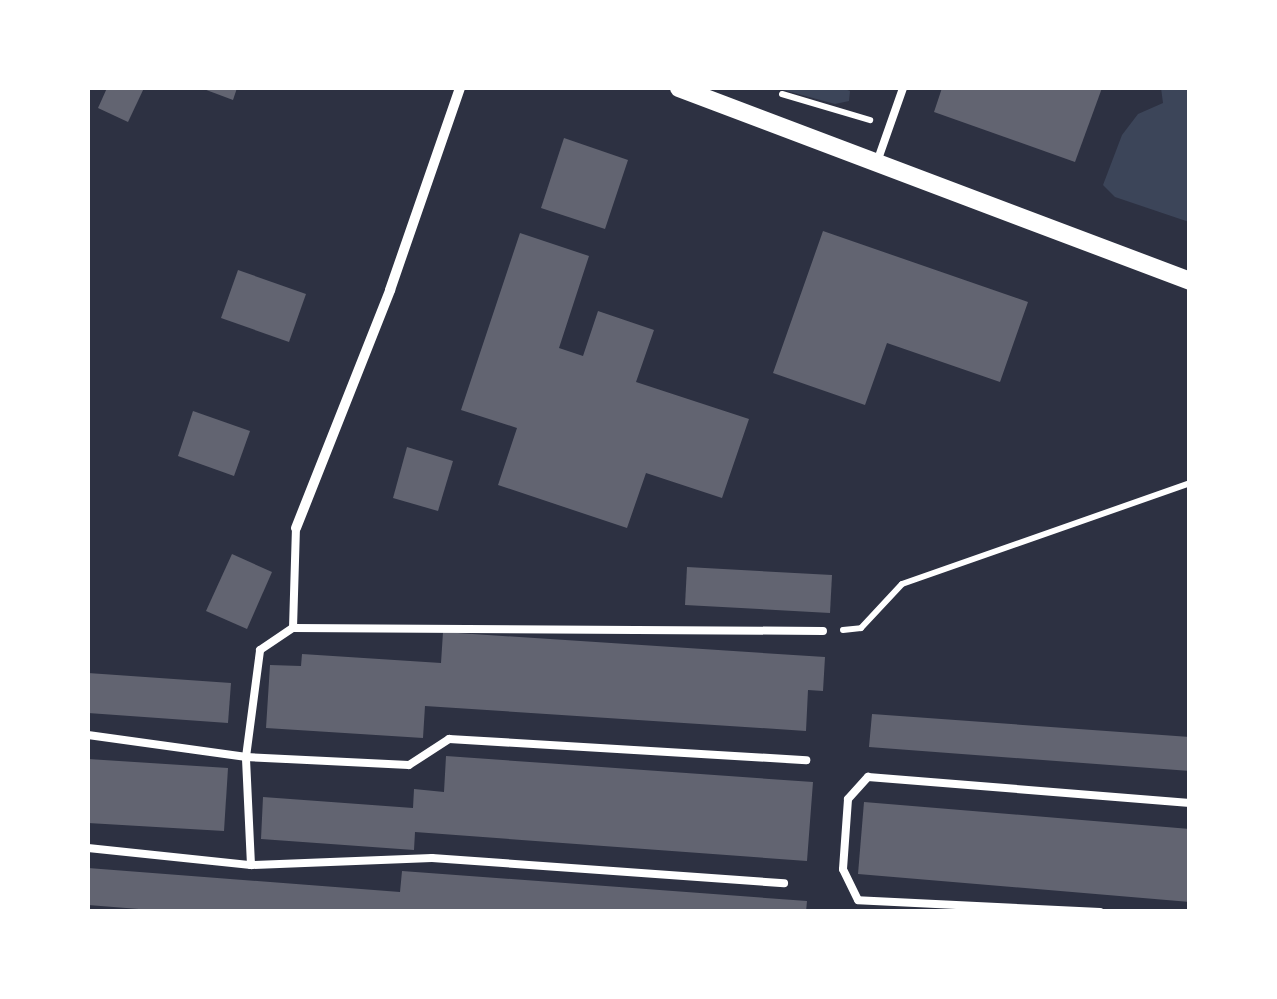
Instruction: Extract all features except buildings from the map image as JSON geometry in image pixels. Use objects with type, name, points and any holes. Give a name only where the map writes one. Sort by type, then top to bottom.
[{"type":"street","points":[[296,528],[390,290],[460,88]]},
{"type":"street","points":[[679,88],[1190,281]]},
{"type":"lane","points":[[877,162],[903,88]]},
{"type":"lane","points":[[293,628],[296,528]]},
{"type":"lane","points":[[251,865],[246,758],[260,650],[293,628],[823,631]]},
{"type":"lane","points":[[88,735],[246,758],[408,765],[450,740],[806,760]]},
{"type":"lane","points":[[1100,912],[858,900],[842,869],[848,798],[868,777],[1190,802]]},
{"type":"lane","points":[[88,848],[251,865],[432,858],[784,883]]},
{"type":"path","points":[[774,91],[891,126]]},
{"type":"path","points":[[823,631],[862,628],[902,584],[1190,483]]},
{"type":"shaded area","points":[[776,88],[842,88],[850,91],[849,101],[835,104]]},
{"type":"shaded area","points":[[1161,88],[1189,88],[1189,222],[1115,197],[1103,185],[1122,135],[1138,114],[1163,103]]}]
